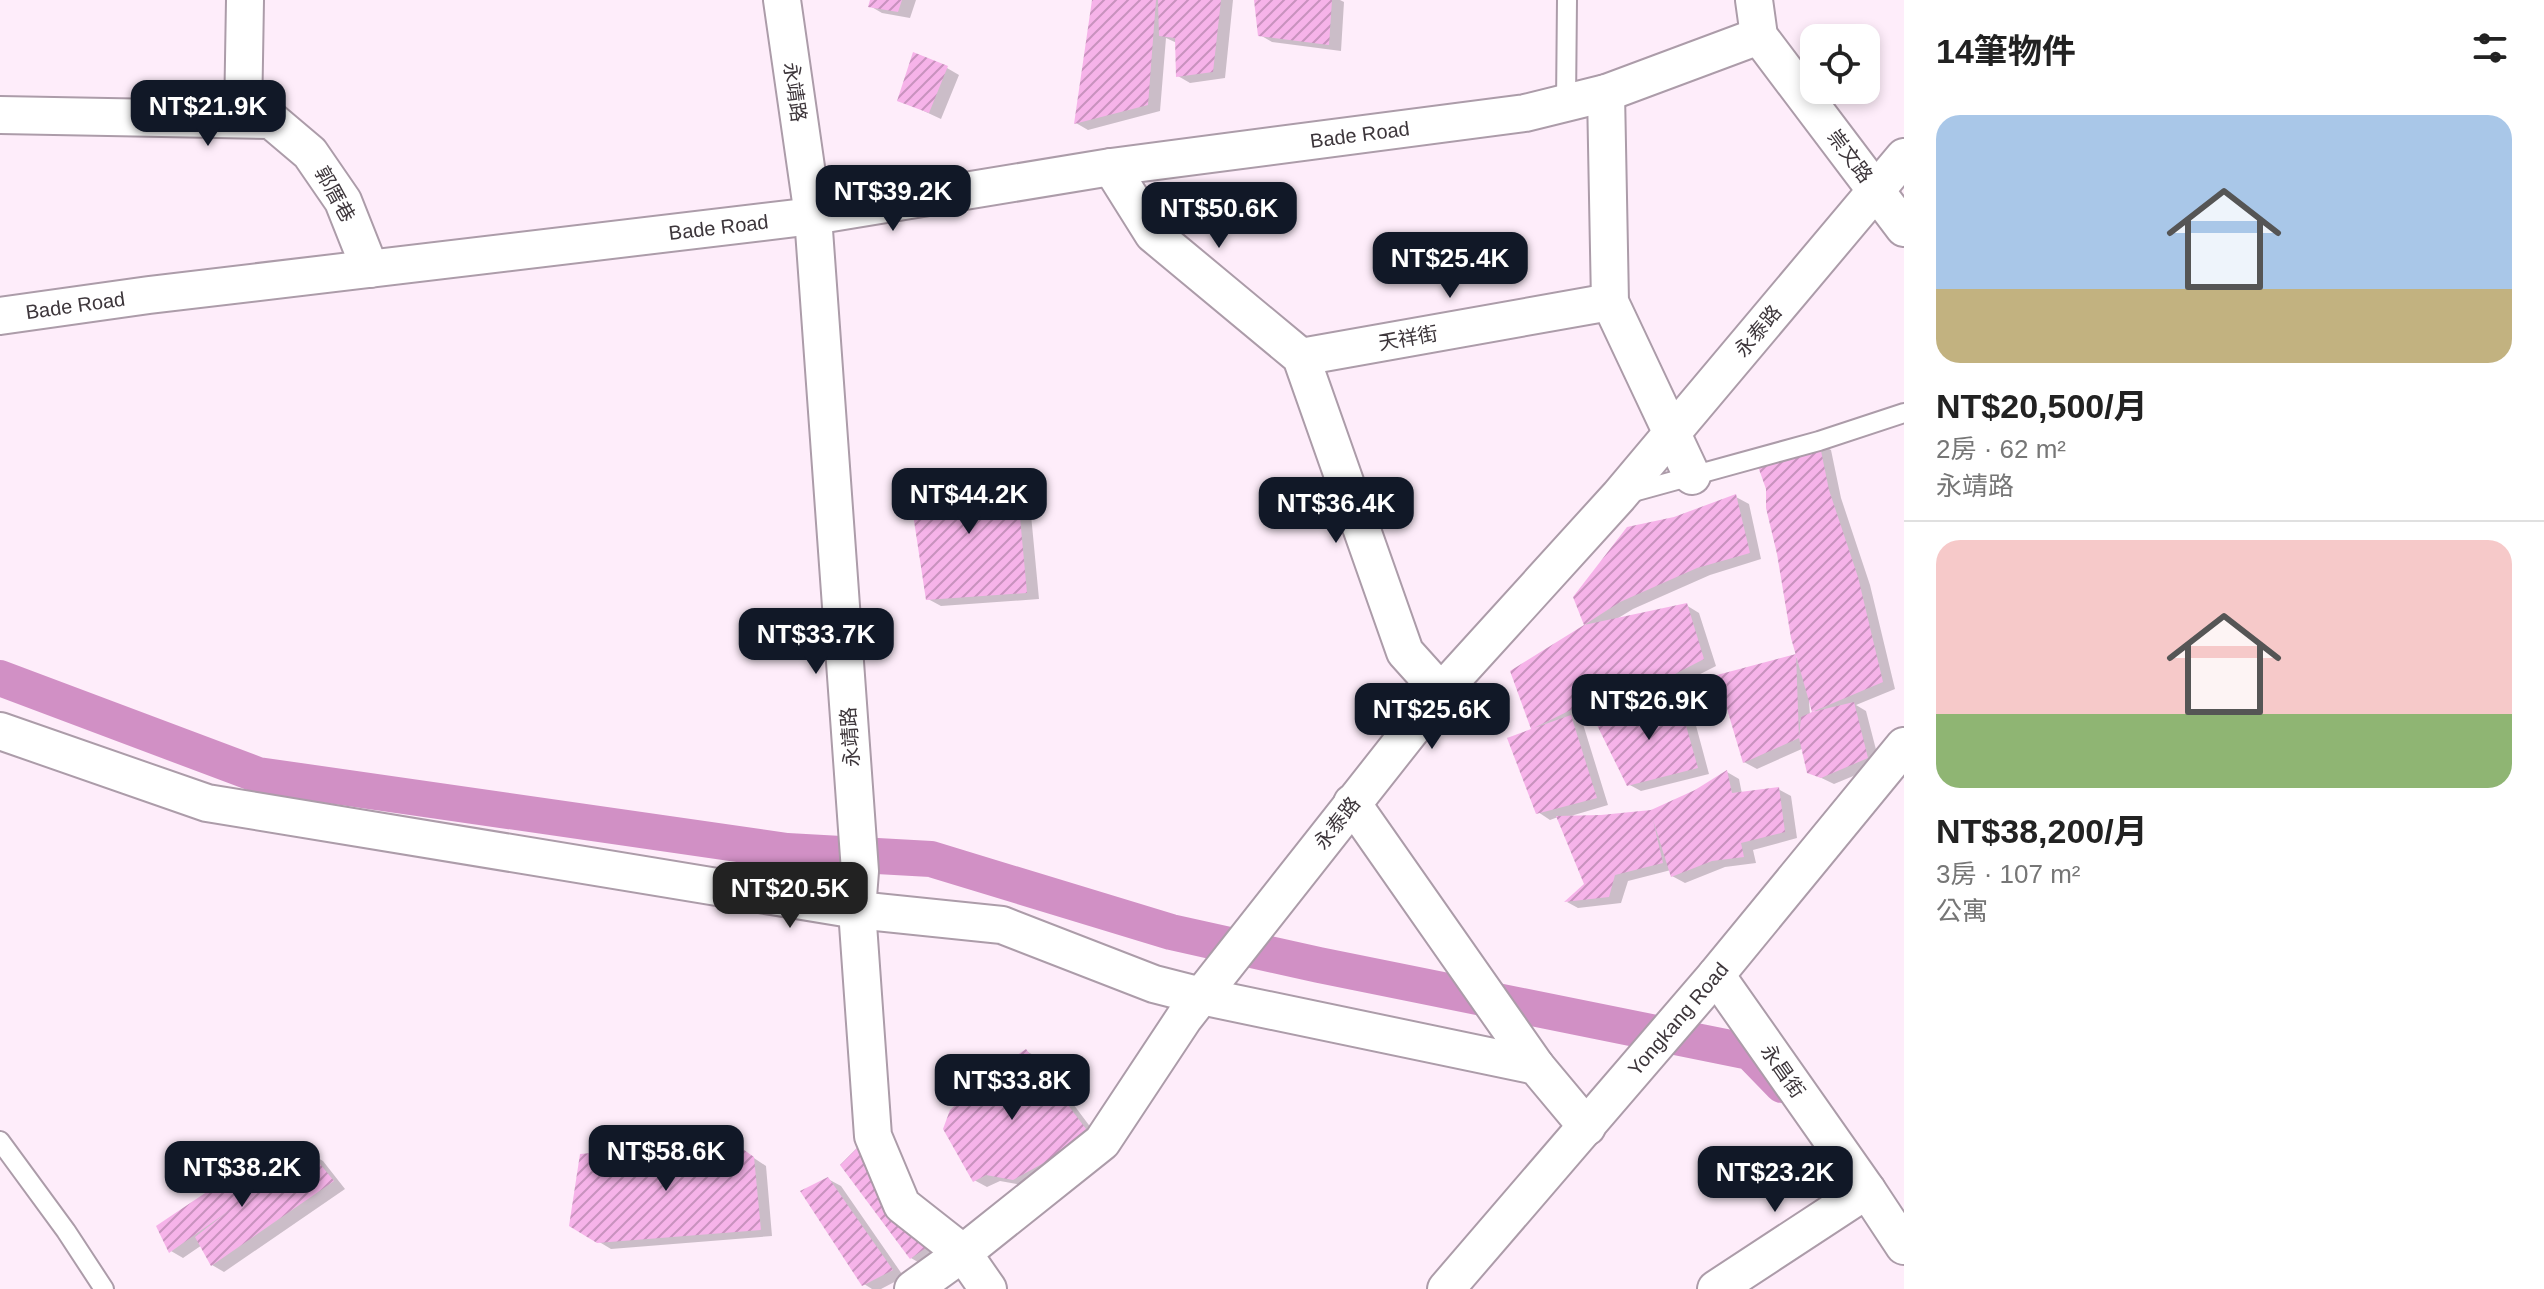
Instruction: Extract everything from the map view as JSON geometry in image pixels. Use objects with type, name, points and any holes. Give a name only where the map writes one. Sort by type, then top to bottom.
[{"type":"street","points":[[243,119],[245,0]]},
{"type":"street","name":"永靖路","points":[[782,0],[813,216],[860,871],[857,910],[873,1136],[902,1205],[963,1253],[988,1289]]},
{"type":"street","name":"崇文路","points":[[1754,0],[1759,36],[1904,228]]},
{"type":"street","name":"Bade Road","points":[[0,316],[149,295],[813,216],[1111,167],[1525,113],[1606,93],[1759,36]]},
{"type":"street","points":[[1606,93],[1610,302],[1692,476]]},
{"type":"street","name":"郭厝巷","points":[[0,115],[271,120],[310,153],[343,201],[370,269]]},
{"type":"street","name":"永泰路","points":[[913,1289],[1102,1142],[1201,996],[1441,692],[1619,496],[1904,157]]},
{"type":"street","points":[[1111,167],[1153,234],[1301,357],[1405,652],[1441,692]]},
{"type":"street","name":"天祥街","points":[[1301,357],[1610,302]]},
{"type":"street","points":[[0,731],[207,803],[857,910],[1002,925],[1154,984],[1536,1066]]},
{"type":"street","name":"Yongkang Road","points":[[1446,1289],[1716,975],[1904,746]]},
{"type":"street","points":[[1352,803],[1536,1066],[1587,1127]]},
{"type":"street","name":"永昌街","points":[[1716,975],[1904,1246]]},
{"type":"street","points":[[1716,1289],[1867,1190]]},
{"type":"lane","points":[[1566,103],[1567,0]]},
{"type":"lane","points":[[1619,496],[1819,441],[1904,413]]},
{"type":"lane","points":[[0,1141],[104,1289]]},
{"type":"building","points":[[870,0],[902,0],[898,12],[868,7]]},
{"type":"building","points":[[1092,0],[1156,0],[1148,105],[1074,124]]},
{"type":"building","points":[[1158,0],[1221,0],[1213,72],[1176,77],[1175,38],[1159,36]]},
{"type":"building","points":[[1254,0],[1332,0],[1329,45],[1258,36]]},
{"type":"building","points":[[913,52],[948,66],[929,113],[897,101]]},
{"type":"building","points":[[1819,441],[1829,490],[1858,577],[1883,682],[1812,712],[1791,638],[1766,508],[1766,489],[1755,458]]},
{"type":"building","points":[[1016,474],[1027,593],[926,600],[908,481]]},
{"type":"building","points":[[1736,494],[1750,553],[1697,568],[1620,602],[1584,625],[1573,597],[1627,527],[1674,517]]},
{"type":"building","points":[[1687,603],[1704,659],[1603,707],[1585,703],[1534,728],[1571,715],[1597,798],[1536,814],[1507,738],[1531,729],[1510,671],[1584,625]]},
{"type":"building","points":[[1796,654],[1799,738],[1743,763],[1717,675]]},
{"type":"building","points":[[1678,697],[1698,768],[1627,786],[1595,721]]},
{"type":"building","points":[[1854,702],[1868,758],[1821,778],[1807,773],[1799,738],[1801,717]]},
{"type":"building","points":[[1727,770],[1732,793],[1779,787],[1785,832],[1741,843],[1744,857],[1712,861],[1671,877],[1653,820],[1663,863],[1615,875],[1609,897],[1564,902],[1584,884],[1556,816],[1651,810],[1695,790]]},
{"type":"building","points":[[1026,1049],[1089,1133],[1013,1180],[986,1175],[973,1182],[943,1129],[950,1110],[990,1073]]},
{"type":"building","points":[[730,1140],[754,1157],[761,1230],[597,1243],[569,1226],[580,1154]]},
{"type":"building","points":[[860,1145],[933,1243],[910,1259],[840,1165]]},
{"type":"building","points":[[310,1152],[334,1181],[211,1266],[195,1237],[230,1210],[169,1253],[156,1226],[238,1171],[256,1192]]},
{"type":"building","points":[[828,1177],[893,1270],[862,1286],[800,1191]]},
{"type":"waterway","points":[[0,678],[258,775],[787,851],[931,859],[1171,932],[1750,1052],[1782,1085]]}]
